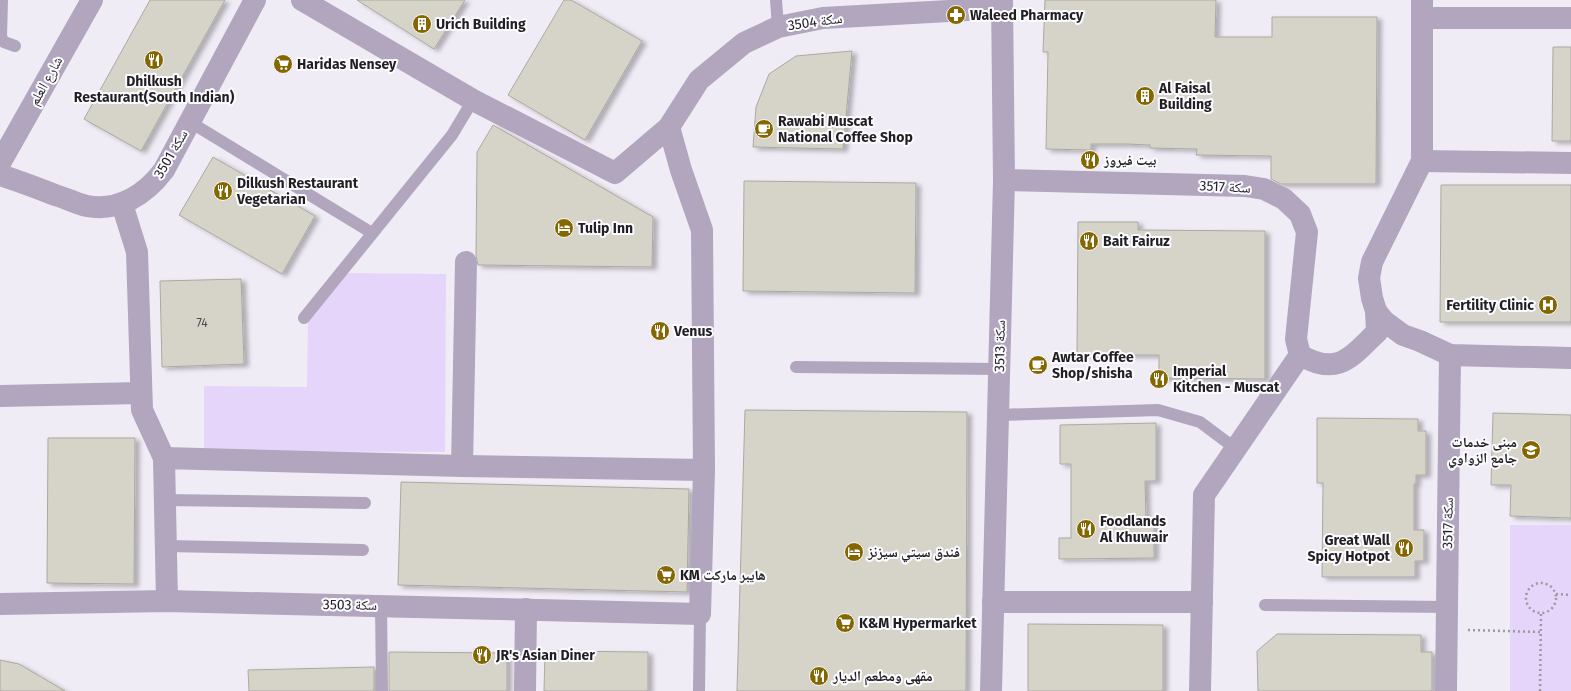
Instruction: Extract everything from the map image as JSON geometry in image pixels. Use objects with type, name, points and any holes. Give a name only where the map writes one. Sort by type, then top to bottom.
[{"type":"street","name":"شارع العلم","points":[[0,163],[92,0]]},
{"type":"street","name":"سكة 3501","points":[[0,175],[87,206],[106,207],[122,204],[140,194],[154,184],[164,170],[255,0]]},
{"type":"street","points":[[302,0],[473,100]]},
{"type":"street","name":"سكة 3504","points":[[473,100],[616,173],[669,127],[699,80],[744,43],[778,27],[823,18],[1002,4]]},
{"type":"street","name":"سكة 3513","points":[[991,691],[1004,180],[1002,4]]},
{"type":"street","points":[[1571,18],[1422,9],[1422,161],[1372,262],[1369,278],[1372,298],[1383,324],[1450,355],[1571,358]]},
{"type":"street","points":[[669,127],[681,170],[702,230],[704,470],[700,614]]},
{"type":"street","points":[[1422,161],[1571,163]]},
{"type":"street","name":"سكة 3517","points":[[1004,180],[1245,186],[1264,189],[1284,199],[1300,214],[1306,232],[1296,339],[1300,355]]},
{"type":"street","points":[[122,204],[137,252],[142,410],[164,458],[167,601]]},
{"type":"street","points":[[462,466],[466,262]]},
{"type":"street","points":[[1200,691],[1204,495],[1300,355],[1313,362],[1332,366],[1349,359],[1383,324]]},
{"type":"street","name":"سكة 3517","points":[[1446,691],[1450,355]]},
{"type":"street","points":[[0,396],[142,393]]},
{"type":"street","points":[[164,458],[462,466],[704,470]]},
{"type":"street","name":"سكة 3503","points":[[0,604],[167,601],[700,614]]},
{"type":"street","points":[[993,602],[1202,602]]},
{"type":"street","points":[[525,691],[526,609]]},
{"type":"lane","points":[[2,0],[1,37],[4,42],[15,46]]},
{"type":"lane","points":[[776,0],[778,27]]},
{"type":"lane","points":[[304,318],[452,135],[473,100]]},
{"type":"lane","points":[[190,122],[372,233]]},
{"type":"lane","points":[[796,367],[1000,369]]},
{"type":"lane","points":[[998,415],[1158,410],[1200,422],[1236,449]]},
{"type":"lane","points":[[165,500],[365,503]]},
{"type":"lane","points":[[166,546],[363,550]]},
{"type":"lane","points":[[1265,605],[1447,607]]},
{"type":"lane","points":[[381,606],[382,691]]},
{"type":"lane","points":[[699,691],[700,614]]},
{"type":"path","points":[[1537,583],[1550,586],[1555,594],[1554,606],[1548,611],[1541,613],[1532,610],[1526,602],[1526,593],[1537,583]]},
{"type":"path","points":[[1555,594],[1571,595]]},
{"type":"path","points":[[1540,691],[1541,613]]},
{"type":"path","points":[[1447,630],[1540,632]]},
{"type":"shaded area","points":[[344,273],[446,274],[445,452],[204,451],[204,386],[307,387],[308,319]]},
{"type":"shaded area","points":[[1510,525],[1571,525],[1571,691],[1510,691]]},
{"type":"building","name":"Dhilkush Restaurant(South Indian)","points":[[150,0],[225,0],[141,151],[84,119]]},
{"type":"building","name":"Urich Building","points":[[357,0],[465,0],[434,49]]},
{"type":"building","points":[[564,0],[571,0],[642,41],[585,140],[508,95]]},
{"type":"building","points":[[1045,0],[1216,0],[1215,37],[1272,37],[1272,17],[1377,17],[1376,184],[1281,184],[1271,179],[1271,156],[1196,155],[1197,149],[1150,148],[1150,145],[1127,144],[1091,144],[1091,150],[1046,149],[1048,52],[1043,52]]},
{"type":"building","points":[[1553,47],[1571,47],[1571,141],[1552,141]]},
{"type":"building","points":[[852,51],[843,149],[753,147],[756,107],[769,74],[796,56]]},
{"type":"building","name":"Tulip Inn","points":[[493,125],[653,217],[652,267],[478,265],[476,255],[477,152]]},
{"type":"building","points":[[213,157],[315,216],[282,274],[179,215]]},
{"type":"building","points":[[744,181],[916,183],[915,293],[743,291]]},
{"type":"building","points":[[1441,185],[1571,185],[1571,322],[1440,322]]},
{"type":"building","points":[[1078,222],[1138,222],[1138,230],[1265,231],[1265,379],[1159,378],[1159,355],[1077,355]]},
{"type":"building","points":[[241,279],[244,364],[162,367],[160,281]]},
{"type":"building","name":"فندق سيتي سيزنز","points":[[745,410],[967,412],[966,691],[737,691]]},
{"type":"building","name":"مبنى خدمات جامع الزواوي","points":[[1493,413],[1571,415],[1571,518],[1510,516],[1511,485],[1491,485]]},
{"type":"building","points":[[1317,418],[1418,419],[1418,431],[1426,431],[1426,475],[1416,475],[1416,484],[1414,484],[1414,530],[1424,530],[1424,561],[1415,561],[1415,577],[1322,577],[1323,483],[1317,483]]},
{"type":"building","points":[[1156,423],[1156,481],[1145,481],[1146,520],[1154,520],[1154,558],[1059,559],[1059,538],[1071,538],[1071,464],[1060,464],[1060,425]]},
{"type":"building","points":[[48,438],[135,438],[134,584],[47,583]]},
{"type":"building","points":[[401,482],[689,489],[687,592],[398,585]]},
{"type":"building","points":[[1028,624],[1163,625],[1163,691],[1028,691]]},
{"type":"building","points":[[1277,634],[1421,635],[1421,652],[1432,652],[1432,691],[1258,691],[1257,651]]},
{"type":"building","points":[[545,651],[648,652],[648,691],[544,691]]},
{"type":"building","points":[[389,652],[507,653],[507,691],[389,691]]},
{"type":"building","points":[[0,660],[19,664],[65,691],[0,691]]},
{"type":"building","points":[[374,667],[374,691],[249,691],[248,670]]},
{"type":"place","name":"Waleed Pharmacy","points":[[956,15]]},
{"type":"place","name":"Urich Building","points":[[422,24]]},
{"type":"place","name":"Dhilkush Restaurant(South Indian)","points":[[154,60]]},
{"type":"place","name":"Haridas Nensey","points":[[283,64]]},
{"type":"place","name":"Al Faisal Building","points":[[1145,96]]},
{"type":"place","name":"Rawabi Muscat National Coffee Shop","points":[[764,129]]},
{"type":"place","name":"بيت فيروز","points":[[1090,160]]},
{"type":"place","name":"Dilkush Restaurant Vegetarian","points":[[223,191]]},
{"type":"place","name":"Tulip Inn","points":[[564,228]]},
{"type":"place","name":"Bait Fairuz","points":[[1089,241]]},
{"type":"place","name":"Fertility Clinic","points":[[1548,305]]},
{"type":"place","name":"Venus","points":[[660,331]]},
{"type":"place","name":"Awtar Coffee Shop/shisha","points":[[1038,365]]},
{"type":"place","name":"Imperial Kitchen - Muscat","points":[[1159,379]]},
{"type":"place","name":"مبنى خدمات جامع الزواوي","points":[[1531,450]]},
{"type":"place","name":"Foodlands Al Khuwair","points":[[1086,529]]},
{"type":"place","name":"Great Wall Spicy Hotpot","points":[[1404,548]]},
{"type":"place","name":"فندق سيتي سيزنز","points":[[854,552]]},
{"type":"place","name":"KM هايبر ماركت","points":[[666,575]]},
{"type":"place","name":"K&M Hypermarket","points":[[845,623]]},
{"type":"place","name":"JR's Asian Diner","points":[[482,655]]},
{"type":"place","name":"مقهى ومطعم الديار","points":[[819,676]]}]
